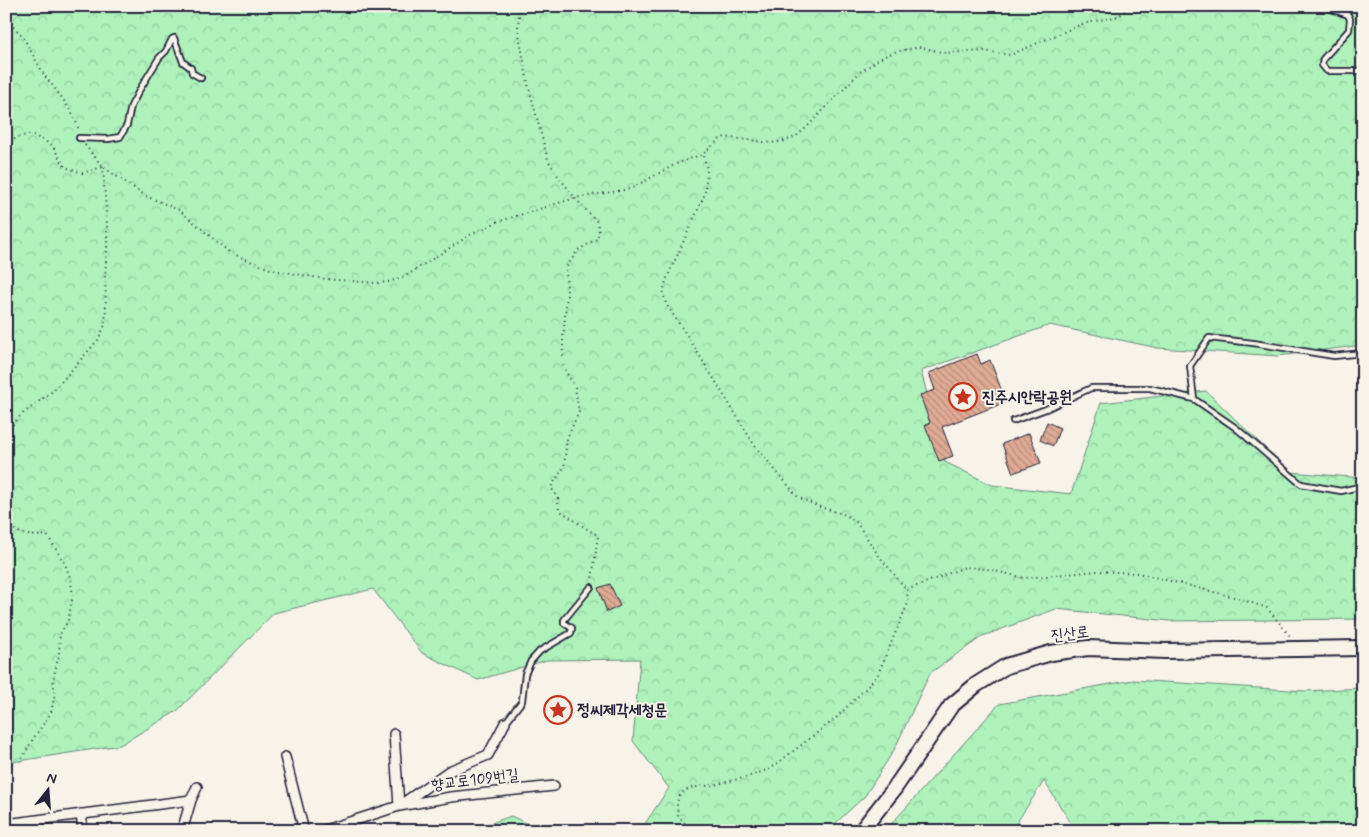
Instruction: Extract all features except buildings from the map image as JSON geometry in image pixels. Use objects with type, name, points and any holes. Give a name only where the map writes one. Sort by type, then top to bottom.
[{"type":"street","name":"진산로","points":[[861,831],[894,789],[951,706],[976,685],[1006,666],[1051,653],[1088,648],[1165,651],[1363,648]]},
{"type":"street","name":"향교로109번길","points":[[399,806],[449,771],[488,754],[505,723]]},
{"type":"street","points":[[394,734],[399,806]]},
{"type":"street","points":[[285,757],[304,831]]},
{"type":"street","name":"향교로109번길","points":[[322,831],[399,806],[451,797],[554,786]]},
{"type":"street","points":[[182,831],[197,787]]},
{"type":"street","points":[[6,824],[192,800]]},
{"type":"street","points":[[82,814],[83,831]]},
{"type":"lane","points":[[1323,6],[1348,15],[1350,19],[1349,30],[1323,59],[1322,65],[1327,71],[1363,71]]},
{"type":"lane","points":[[79,138],[108,139],[120,137],[126,125],[131,106],[153,67],[174,38],[183,62],[190,68],[192,73],[201,78]]},
{"type":"lane","points":[[1194,399],[1190,366],[1209,338],[1334,356],[1363,354]]},
{"type":"lane","points":[[1013,421],[1046,409],[1091,388],[1150,388],[1194,399],[1236,428],[1301,484],[1341,492],[1363,486]]},
{"type":"lane","points":[[505,723],[522,701],[525,674],[531,661],[540,651],[571,633],[572,628],[564,624],[564,620],[591,587]]},
{"type":"path","points":[[520,6],[518,26],[520,40],[528,84],[544,146],[551,166],[575,198],[597,222],[599,232],[597,239],[578,250],[566,268],[567,295],[563,338],[563,364],[575,387],[579,412],[567,438],[564,467],[551,487],[558,500],[559,510],[598,536],[591,587]]},
{"type":"path","points":[[6,20],[22,35],[44,75],[60,94],[74,116],[79,138],[103,167],[146,196],[179,210],[224,248],[242,258],[279,271],[325,279],[367,283],[388,282],[404,277],[483,228],[496,222],[575,198],[630,189],[676,164],[703,154],[718,140],[725,137],[771,143],[795,137],[859,73],[879,59],[894,52],[919,47],[946,52],[984,51],[1010,55],[1082,24],[1118,16],[1130,6]]},
{"type":"path","points":[[6,146],[18,137],[31,134],[52,145],[64,167],[82,173],[103,167]]},
{"type":"path","points":[[691,831],[678,815],[677,806],[681,793],[690,788],[714,785],[770,769],[835,719],[878,674],[908,603],[907,590],[879,556],[856,522],[846,515],[816,506],[798,497],[755,446],[666,304],[663,291],[667,278],[705,194],[707,169],[703,154]]},
{"type":"path","points":[[7,432],[21,415],[54,390],[98,340],[105,325],[107,225],[103,167]]},
{"type":"path","points":[[6,524],[19,534],[47,535],[65,564],[70,577],[73,595],[68,621],[60,634],[59,654],[53,680],[55,694],[51,713],[20,762]]},
{"type":"path","points":[[907,590],[965,566],[1026,578],[1097,571],[1138,572],[1238,598],[1266,608],[1300,649]]},
{"type":"green space","points":[[6,6],[1363,6],[1363,345],[1278,356],[1158,348],[1050,325],[921,371],[945,462],[992,485],[1071,494],[1101,403],[1206,391],[1290,472],[1363,478],[1363,619],[1170,621],[1056,609],[983,636],[930,673],[894,750],[865,796],[827,831],[640,831],[669,788],[633,741],[640,659],[547,660],[478,680],[422,653],[373,589],[274,613],[177,711],[120,745],[6,763]]},
{"type":"green space","points":[[1133,680],[1305,691],[1363,688],[1363,831],[1076,831],[1044,781],[1011,831],[885,831],[999,704]]},
{"type":"green space","points":[[511,816],[542,831],[469,831]]},
{"type":"place","name":"진주시안락공원","points":[[963,397]]},
{"type":"place","name":"정씨제각세청문","points":[[558,710]]}]
